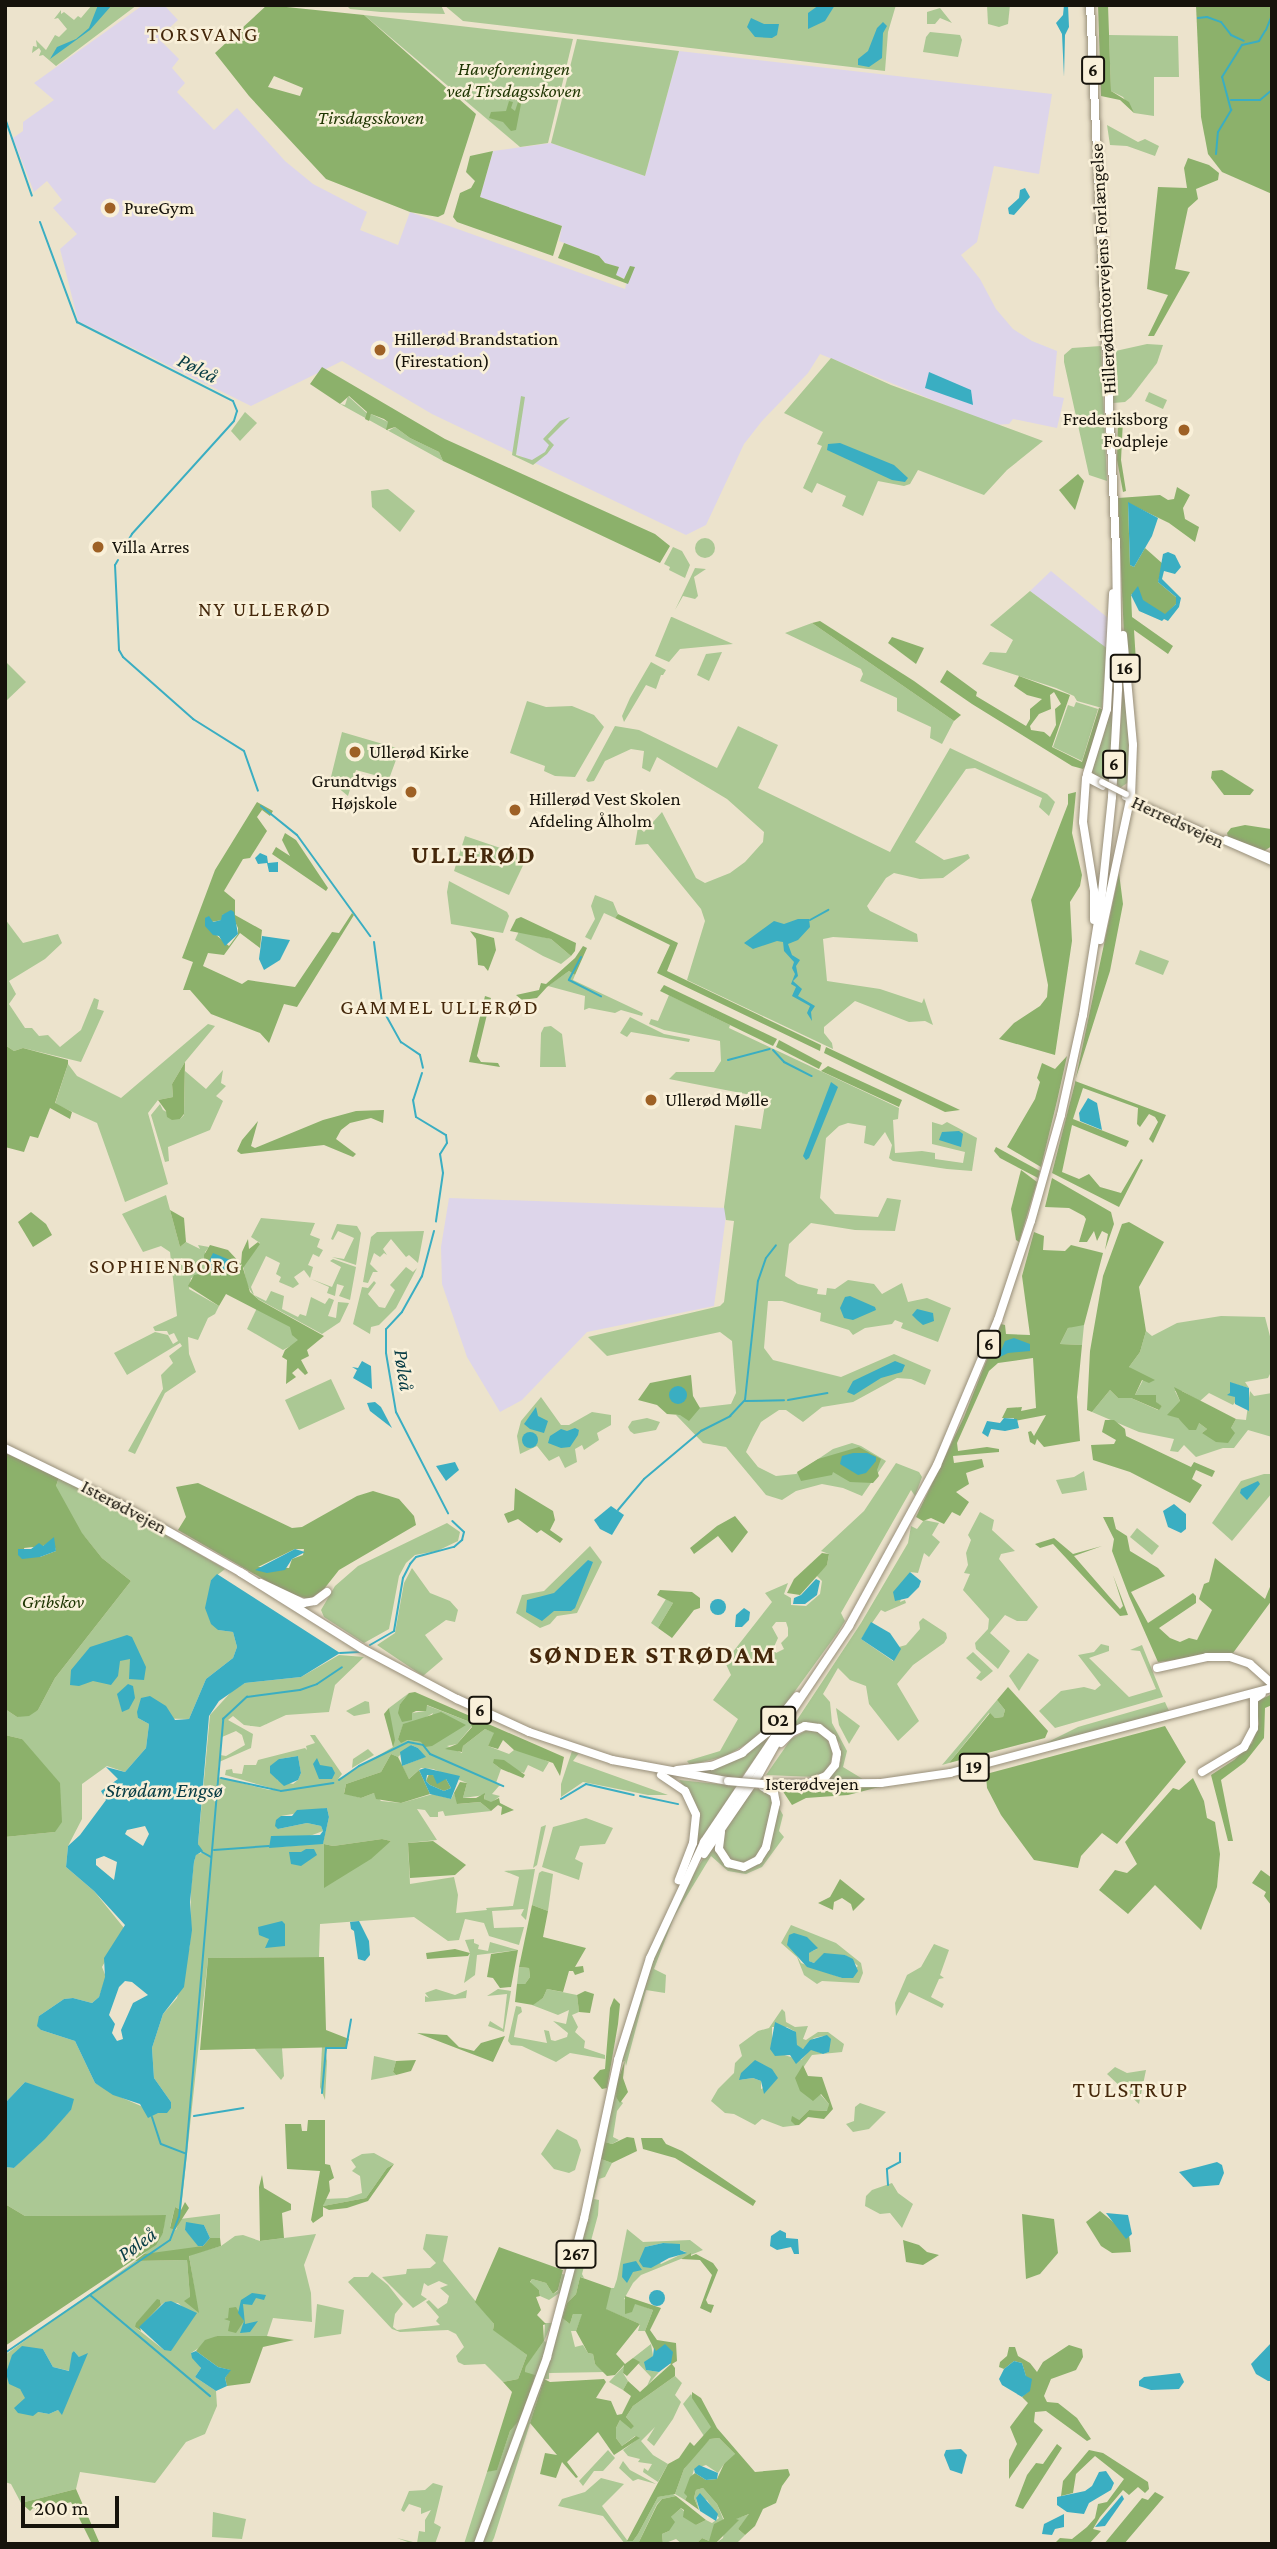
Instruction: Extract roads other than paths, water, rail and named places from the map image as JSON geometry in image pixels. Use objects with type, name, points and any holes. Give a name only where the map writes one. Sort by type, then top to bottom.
[{"type":"highway","name":"Hillerødmotorvejens Forlængelse","points":[[478,2544],[547,2357],[584,2219],[622,2043],[650,1958],[673,1904],[736,1791],[834,1650],[910,1518],[980,1366],[1041,1189],[1083,1015],[1108,846],[1115,750],[1116,545],[1090,5]]},
{"type":"highway","name":"16","points":[[1085,772],[1107,709],[1116,545]]},
{"type":"highway","name":"16","points":[[1116,545],[1120,552],[1125,677],[1133,745],[1128,797]]},
{"type":"highway","points":[[1083,1015],[1094,905],[1083,822],[1085,772]]},
{"type":"highway","points":[[1089,979],[1128,797]]},
{"type":"highway","name":"Isterødvejen","points":[[5,1448],[117,1503],[260,1583],[366,1650]]},
{"type":"highway","name":"Isterødvejen","points":[[240,1572],[326,1628],[484,1712],[579,1751],[611,1760],[728,1781],[764,1785],[846,1786],[930,1776],[986,1765],[1272,1688]]},
{"type":"highway","points":[[260,1583],[303,1603],[315,1601],[327,1592]]},
{"type":"highway","name":"6","points":[[764,1785],[774,1793],[776,1804],[765,1850],[751,1866],[733,1866],[721,1855],[719,1840],[726,1822],[759,1774],[828,1664],[834,1650]]},
{"type":"highway","points":[[1157,1668],[1221,1656],[1243,1660],[1261,1674],[1272,1688],[1257,1696],[1253,1733],[1244,1747],[1202,1772]]},
{"type":"highway","name":"O2","points":[[611,1760],[678,1770],[712,1766],[731,1759],[768,1732],[823,1665]]},
{"type":"highway","points":[[1221,1702],[1260,1687],[1263,1682],[1261,1674]]},
{"type":"highway","points":[[1221,1702],[1245,1699],[1255,1712]]},
{"type":"highway","points":[[759,1774],[794,1730],[815,1727],[830,1736],[837,1757],[828,1775],[813,1782],[777,1785]]},
{"type":"highway","points":[[611,1760],[675,1782],[690,1798],[696,1815],[695,1834],[686,1864],[652,1945],[650,1958]]},
{"type":"highway","points":[[673,1904],[726,1822]]},
{"type":"main road","name":"Herredsvejen","points":[[1085,772],[1128,797],[1272,859]]},
{"type":"water","points":[[98,5],[112,5],[90,30],[50,59],[57,47],[76,39],[89,28]]},
{"type":"water","points":[[819,5],[835,5],[825,21],[808,29],[808,13]]},
{"type":"water","points":[[1064,5],[1068,5],[1069,27],[1065,35],[1064,77],[1062,34],[1056,23],[1063,15]]},
{"type":"water","points":[[751,18],[764,24],[779,24],[777,35],[772,38],[755,37],[747,27]]},
{"type":"water","points":[[883,22],[887,26],[883,33],[882,58],[869,67],[858,65],[858,59],[868,51],[877,28]]},
{"type":"water","points":[[1025,188],[1030,197],[1014,215],[1009,214],[1008,208],[1019,198],[1020,190]]},
{"type":"water","points":[[929,372],[971,390],[973,405],[925,388]]},
{"type":"water","points":[[840,443],[894,465],[908,478],[905,482],[892,480],[827,450],[828,444]]},
{"type":"water","points":[[1128,502],[1158,518],[1152,536],[1134,567],[1130,565]]},
{"type":"water","points":[[1168,552],[1175,555],[1181,567],[1175,574],[1164,571],[1162,579],[1181,598],[1179,607],[1168,621],[1162,621],[1139,611],[1131,595],[1138,586],[1143,600],[1165,614],[1176,604],[1176,597],[1158,582],[1163,554]]},
{"type":"water","points":[[260,853],[267,856],[268,863],[278,862],[278,872],[269,872],[267,863],[258,864],[255,858]]},
{"type":"water","points":[[231,910],[234,912],[238,934],[225,946],[219,936],[213,935],[205,926],[205,918],[209,916],[213,922],[221,920],[222,915]]},
{"type":"water","points":[[798,919],[809,919],[810,927],[798,940],[788,944],[792,955],[800,960],[796,966],[798,976],[793,981],[802,989],[798,996],[815,1006],[811,1012],[812,1021],[807,1013],[810,1006],[792,996],[796,987],[791,984],[795,974],[792,968],[794,962],[784,951],[783,942],[777,941],[753,949],[744,943],[774,921],[784,924]]},
{"type":"water","points":[[262,936],[290,940],[280,960],[264,970],[259,959]]},
{"type":"water","points":[[831,1082],[838,1087],[806,1160],[803,1156]]},
{"type":"water","points":[[1088,1098],[1097,1103],[1102,1130],[1080,1121],[1079,1113]]},
{"type":"water","points":[[959,1131],[963,1134],[961,1147],[939,1140],[942,1132]]},
{"type":"water","points":[[213,1253],[230,1260],[222,1274],[205,1269]]},
{"type":"water","points":[[850,1296],[875,1307],[876,1310],[853,1320],[844,1318],[840,1308],[845,1297]]},
{"type":"water","points":[[917,1309],[933,1313],[934,1321],[923,1325],[912,1315]]},
{"type":"water","points":[[1014,1338],[1030,1344],[1030,1351],[1008,1353],[998,1358],[1005,1341]]},
{"type":"water","points":[[362,1361],[371,1366],[372,1389],[353,1378],[357,1370],[352,1367],[358,1368]]},
{"type":"water","points":[[895,1361],[905,1365],[902,1372],[881,1378],[854,1395],[847,1392],[853,1381]]},
{"type":"water","points":[[1230,1382],[1249,1388],[1249,1411],[1235,1404],[1235,1397],[1227,1395],[1230,1393]]},
{"type":"water","points":[[678,1386],[684,1389],[687,1395],[684,1401],[678,1404],[672,1401],[669,1395],[672,1389]]},
{"type":"water","points":[[375,1402],[381,1407],[392,1428],[370,1411],[367,1403]]},
{"type":"water","points":[[536,1407],[538,1416],[548,1421],[544,1433],[524,1424]]},
{"type":"water","points":[[1004,1418],[1017,1419],[1019,1428],[1005,1431],[991,1429],[988,1437],[982,1433],[987,1421],[1000,1423]]},
{"type":"water","points":[[575,1428],[579,1430],[578,1435],[570,1447],[561,1448],[548,1443],[550,1436],[561,1429],[567,1431]]},
{"type":"water","points":[[527,1432],[533,1432],[538,1440],[536,1446],[527,1448],[522,1443],[522,1437]]},
{"type":"water","points":[[867,1453],[876,1457],[876,1461],[866,1473],[858,1475],[840,1464],[842,1456]]},
{"type":"water","points":[[455,1462],[459,1470],[446,1481],[436,1466]]},
{"type":"water","points":[[1258,1481],[1260,1484],[1247,1500],[1240,1493],[1241,1489]]},
{"type":"water","points":[[1174,1504],[1186,1514],[1186,1529],[1181,1533],[1168,1527],[1163,1511]]},
{"type":"water","points":[[611,1506],[624,1515],[612,1535],[600,1529],[594,1520]]},
{"type":"water","points":[[54,1537],[56,1551],[40,1557],[22,1559],[18,1555],[18,1549],[31,1549],[39,1543],[43,1546]]},
{"type":"water","points":[[295,1549],[305,1552],[292,1559],[285,1570],[267,1573],[255,1570]]},
{"type":"water","points":[[588,1560],[593,1562],[575,1608],[571,1611],[554,1611],[542,1621],[526,1612],[527,1600],[554,1593]]},
{"type":"water","points":[[910,1572],[921,1581],[919,1587],[908,1598],[895,1601],[893,1592]]},
{"type":"water","name":"Strødam Engsø","points":[[217,1574],[340,1653],[301,1677],[245,1683],[219,1701],[209,1716],[198,1844],[203,1851],[196,1855],[194,1862],[190,1902],[192,1930],[184,1987],[163,2014],[152,2048],[154,2078],[171,2102],[171,2108],[167,2113],[158,2113],[148,2118],[140,2104],[113,2095],[95,2083],[75,2041],[41,2030],[37,2026],[39,2016],[64,1999],[73,1998],[92,2003],[99,1997],[105,1977],[104,1958],[125,1925],[94,1891],[66,1867],[68,1846],[80,1835],[106,1800],[101,1791],[118,1779],[106,1767],[125,1772],[146,1748],[149,1724],[138,1718],[137,1712],[141,1698],[150,1696],[166,1706],[175,1720],[189,1719],[206,1679],[233,1658],[237,1647],[233,1632],[218,1630],[211,1624],[205,1608],[211,1580]],"holes":[[[145,1826],[149,1834],[143,1846],[125,1834],[127,1830]],[[104,1856],[117,1862],[114,1880],[96,1865],[96,1859]],[[125,1981],[132,1982],[148,1995],[133,2003],[121,2030],[123,2039],[117,2041],[112,2033],[115,2024],[109,2015],[119,1987]]]},
{"type":"water","points":[[816,1579],[820,1581],[817,1595],[805,1604],[793,1604],[794,1598],[801,1595]]},
{"type":"water","points":[[718,1599],[726,1607],[718,1615],[710,1607]]},
{"type":"water","points":[[744,1608],[750,1612],[749,1620],[742,1627],[735,1627],[736,1615]]},
{"type":"water","points":[[871,1622],[890,1633],[901,1649],[894,1661],[861,1639]]},
{"type":"water","points":[[127,1635],[132,1637],[146,1667],[144,1680],[129,1679],[130,1659],[120,1661],[118,1676],[111,1685],[93,1681],[79,1686],[70,1685],[71,1670],[90,1647]]},
{"type":"water","points":[[128,1684],[133,1686],[135,1698],[129,1709],[122,1712],[117,1694]]},
{"type":"water","points":[[411,1745],[426,1757],[402,1766],[400,1752]]},
{"type":"water","points":[[298,1756],[301,1773],[298,1780],[284,1786],[270,1773],[270,1766],[279,1759]]},
{"type":"water","points":[[317,1758],[320,1765],[332,1767],[335,1773],[332,1779],[319,1779],[313,1764]]},
{"type":"water","points":[[425,1768],[460,1776],[451,1799],[430,1794],[419,1770]],"holes":[[[427,1775],[433,1775],[437,1784],[446,1779],[451,1788],[444,1791],[430,1785],[426,1781]]]},
{"type":"water","points":[[327,1808],[329,1817],[323,1844],[269,1848],[271,1836],[320,1835],[323,1831],[321,1826],[307,1823],[278,1829],[275,1826],[276,1820],[281,1816],[292,1816],[297,1810]]},
{"type":"water","points":[[314,1849],[317,1855],[301,1866],[291,1864],[289,1852]]},
{"type":"water","points":[[282,1921],[285,1924],[285,1946],[265,1948],[269,1939],[259,1935],[258,1927]]},
{"type":"water","points":[[359,1921],[369,1941],[370,1955],[365,1961],[358,1959],[354,1931],[351,1929],[350,1922]]},
{"type":"water","points":[[794,1933],[807,1937],[818,1948],[809,1953],[809,1961],[814,1963],[824,1953],[845,1955],[853,1959],[858,1971],[853,1978],[842,1978],[807,1967],[787,1945],[789,1935]]},
{"type":"water","points":[[775,2022],[796,2032],[797,2045],[803,2049],[810,2040],[827,2035],[831,2039],[829,2052],[823,2054],[811,2050],[796,2064],[790,2055],[775,2056],[770,2049]]},
{"type":"water","points":[[755,2060],[772,2069],[778,2078],[764,2094],[761,2081],[753,2078],[739,2080],[741,2073]]},
{"type":"water","points":[[25,2082],[74,2099],[71,2110],[45,2139],[14,2168],[5,2167],[5,2103]]},
{"type":"water","points":[[1217,2162],[1222,2165],[1224,2173],[1219,2185],[1193,2187],[1179,2172]]},
{"type":"water","points":[[1106,2213],[1128,2215],[1132,2234],[1126,2239]]},
{"type":"water","points":[[186,2222],[204,2225],[210,2238],[203,2246],[198,2246],[185,2230]]},
{"type":"water","points":[[780,2230],[786,2233],[786,2238],[798,2239],[799,2254],[794,2254],[791,2247],[777,2250],[770,2246],[771,2236]]},
{"type":"water","points":[[663,2243],[680,2244],[680,2250],[687,2253],[669,2258],[651,2268],[643,2267],[639,2261],[645,2247]]},
{"type":"water","points":[[636,2261],[642,2270],[633,2272],[627,2283],[622,2277],[623,2264]]},
{"type":"water","points":[[654,2290],[660,2290],[665,2298],[663,2304],[654,2306],[649,2301],[649,2295]]},
{"type":"water","points":[[252,2293],[266,2295],[264,2300],[256,2298],[252,2305],[243,2304],[245,2324],[258,2321],[250,2332],[240,2333],[244,2321],[238,2313],[241,2300]]},
{"type":"water","points":[[171,2301],[197,2313],[171,2351],[164,2350],[139,2327],[165,2302]]},
{"type":"water","points":[[1272,2342],[1272,2381],[1268,2381],[1256,2374],[1251,2364]]},
{"type":"water","points":[[665,2344],[673,2352],[671,2363],[659,2372],[646,2370],[644,2362],[653,2356],[654,2348],[656,2351]]},
{"type":"water","points":[[22,2346],[43,2349],[53,2367],[69,2371],[74,2351],[79,2357],[88,2353],[62,2415],[58,2410],[49,2414],[38,2412],[33,2416],[18,2413],[14,2408],[25,2398],[20,2389],[9,2384],[6,2373],[12,2355]]},
{"type":"water","points":[[196,2351],[218,2367],[231,2370],[225,2378],[227,2386],[216,2391],[195,2377],[201,2368],[192,2358],[191,2353]]},
{"type":"water","points":[[1014,2361],[1022,2363],[1026,2376],[1032,2379],[1030,2391],[1022,2397],[1002,2385],[999,2379],[1004,2369]]},
{"type":"water","points":[[1180,2373],[1184,2382],[1179,2389],[1151,2390],[1139,2386],[1139,2381],[1144,2377]]},
{"type":"water","points":[[961,2449],[967,2455],[962,2474],[950,2470],[944,2455],[946,2450]]},
{"type":"water","points":[[699,2465],[718,2473],[717,2479],[706,2480],[695,2473],[694,2469]]},
{"type":"water","points":[[1106,2471],[1114,2483],[1111,2490],[1089,2503],[1084,2514],[1067,2512],[1057,2505],[1057,2497],[1085,2491],[1092,2486],[1099,2472]]},
{"type":"water","points":[[700,2493],[718,2514],[716,2521],[700,2511],[696,2498]]},
{"type":"water","points":[[1122,2495],[1124,2499],[1105,2526],[1095,2527]]},
{"type":"water","points":[[1064,2514],[1064,2527],[1055,2529],[1052,2535],[1042,2534],[1044,2524]]},
{"type":"waterway","points":[[1266,30],[1272,15]]},
{"type":"waterway","points":[[1198,18],[1207,17],[1221,22],[1231,35],[1244,41]]},
{"type":"waterway","points":[[1216,154],[1218,132],[1231,110],[1222,77],[1242,45],[1259,41],[1265,31]]},
{"type":"waterway","points":[[1231,100],[1260,100],[1272,90]]},
{"type":"waterway","name":"Pøleå","points":[[6,121],[32,196]]},
{"type":"waterway","name":"Pøleå","points":[[40,222],[77,322],[233,401],[237,411],[234,421],[132,534],[124,548]]},
{"type":"waterway","name":"Pøleå","points":[[118,560],[115,565],[119,650],[123,657],[193,719],[244,751],[258,791]]},
{"type":"waterway","name":"Pøleå","points":[[261,806],[297,835],[370,936]]},
{"type":"waterway","points":[[810,920],[828,910]]},
{"type":"waterway","name":"Pøleå","points":[[374,942],[383,1010],[401,1042],[420,1055],[423,1068]]},
{"type":"waterway","points":[[581,957],[569,980],[601,996]]},
{"type":"waterway","points":[[728,1060],[770,1049]]},
{"type":"waterway","points":[[773,1050],[784,1062],[812,1076]]},
{"type":"waterway","name":"Pøleå","points":[[422,1073],[413,1100],[416,1117],[446,1135],[447,1143],[440,1154],[443,1173],[436,1221]]},
{"type":"waterway","name":"Pøleå","points":[[434,1231],[422,1276],[402,1312],[386,1329],[386,1353],[396,1412],[448,1513]]},
{"type":"waterway","points":[[618,1510],[644,1479],[701,1431],[730,1416],[745,1400],[758,1281],[766,1258],[776,1245]]},
{"type":"waterway","points":[[788,1400],[827,1393]]},
{"type":"waterway","points":[[745,1401],[784,1400]]},
{"type":"waterway","name":"Pøleå","points":[[370,1645],[394,1631],[403,1578],[416,1557],[454,1547],[462,1540],[464,1532],[452,1521]]},
{"type":"waterway","name":"Pøleå","points":[[340,1653],[359,1652]]},
{"type":"waterway","points":[[5,2353],[170,2240],[179,2217],[186,2154],[223,1719],[247,1697],[300,1690],[317,1684],[342,1667]]},
{"type":"waterway","points":[[339,1780],[359,1766],[408,1742],[423,1745],[430,1754],[503,1786]]},
{"type":"waterway","points":[[221,1778],[281,1791],[333,1783]]},
{"type":"waterway","points":[[561,1799],[586,1784],[634,1795]]},
{"type":"waterway","points":[[640,1796],[678,1804]]},
{"type":"waterway","points":[[214,1850],[269,1846]]},
{"type":"waterway","name":"Pøleå","points":[[202,1852],[211,1857]]},
{"type":"waterway","points":[[322,2093],[326,2048],[346,2048],[351,2019]]},
{"type":"waterway","points":[[194,2116],[243,2108]]},
{"type":"waterway","name":"Pøleå","points":[[152,2117],[161,2144],[185,2153]]},
{"type":"waterway","points":[[888,2185],[887,2169],[900,2162],[900,2153]]},
{"type":"waterway","points":[[90,2295],[210,2396]]},
{"type":"place","name":"PureGym","points":[[110,208]]},
{"type":"place","name":"Hillerød Brandstation (Firestation)","points":[[380,350]]},
{"type":"place","name":"Frederiksborg Fodpleje","points":[[1184,430]]},
{"type":"place","name":"Villa Arres","points":[[98,547]]},
{"type":"place","name":"Ullerød Kirke","points":[[355,752]]},
{"type":"place","name":"Grundtvigs Højskole","points":[[411,792]]},
{"type":"place","name":"Hillerød Vest Skolen Afdeling Ålholm","points":[[515,810]]},
{"type":"place","name":"Ullerød Mølle","points":[[651,1100]]},
{"type":"district","name":"TORSVANG","points":[[203,34]]},
{"type":"district","name":"NY ULLERØD","points":[[265,609]]},
{"type":"district","name":"ULLERØD","points":[[474,855]]},
{"type":"district","name":"GAMMEL ULLERØD","points":[[440,1007]]},
{"type":"district","name":"SOPHIENBORG","points":[[165,1266]]},
{"type":"district","name":"SØNDER STRØDAM","points":[[653,1655]]},
{"type":"district","name":"TULSTRUP","points":[[1131,2089]]},
{"type":"park label","name":"Haveforeningen ved Tirsdagsskoven","points":[[514,80]]},
{"type":"park label","name":"Tirsdagsskoven","points":[[371,118]]},
{"type":"park label","name":"Gribskov","points":[[53,1602]]}]
